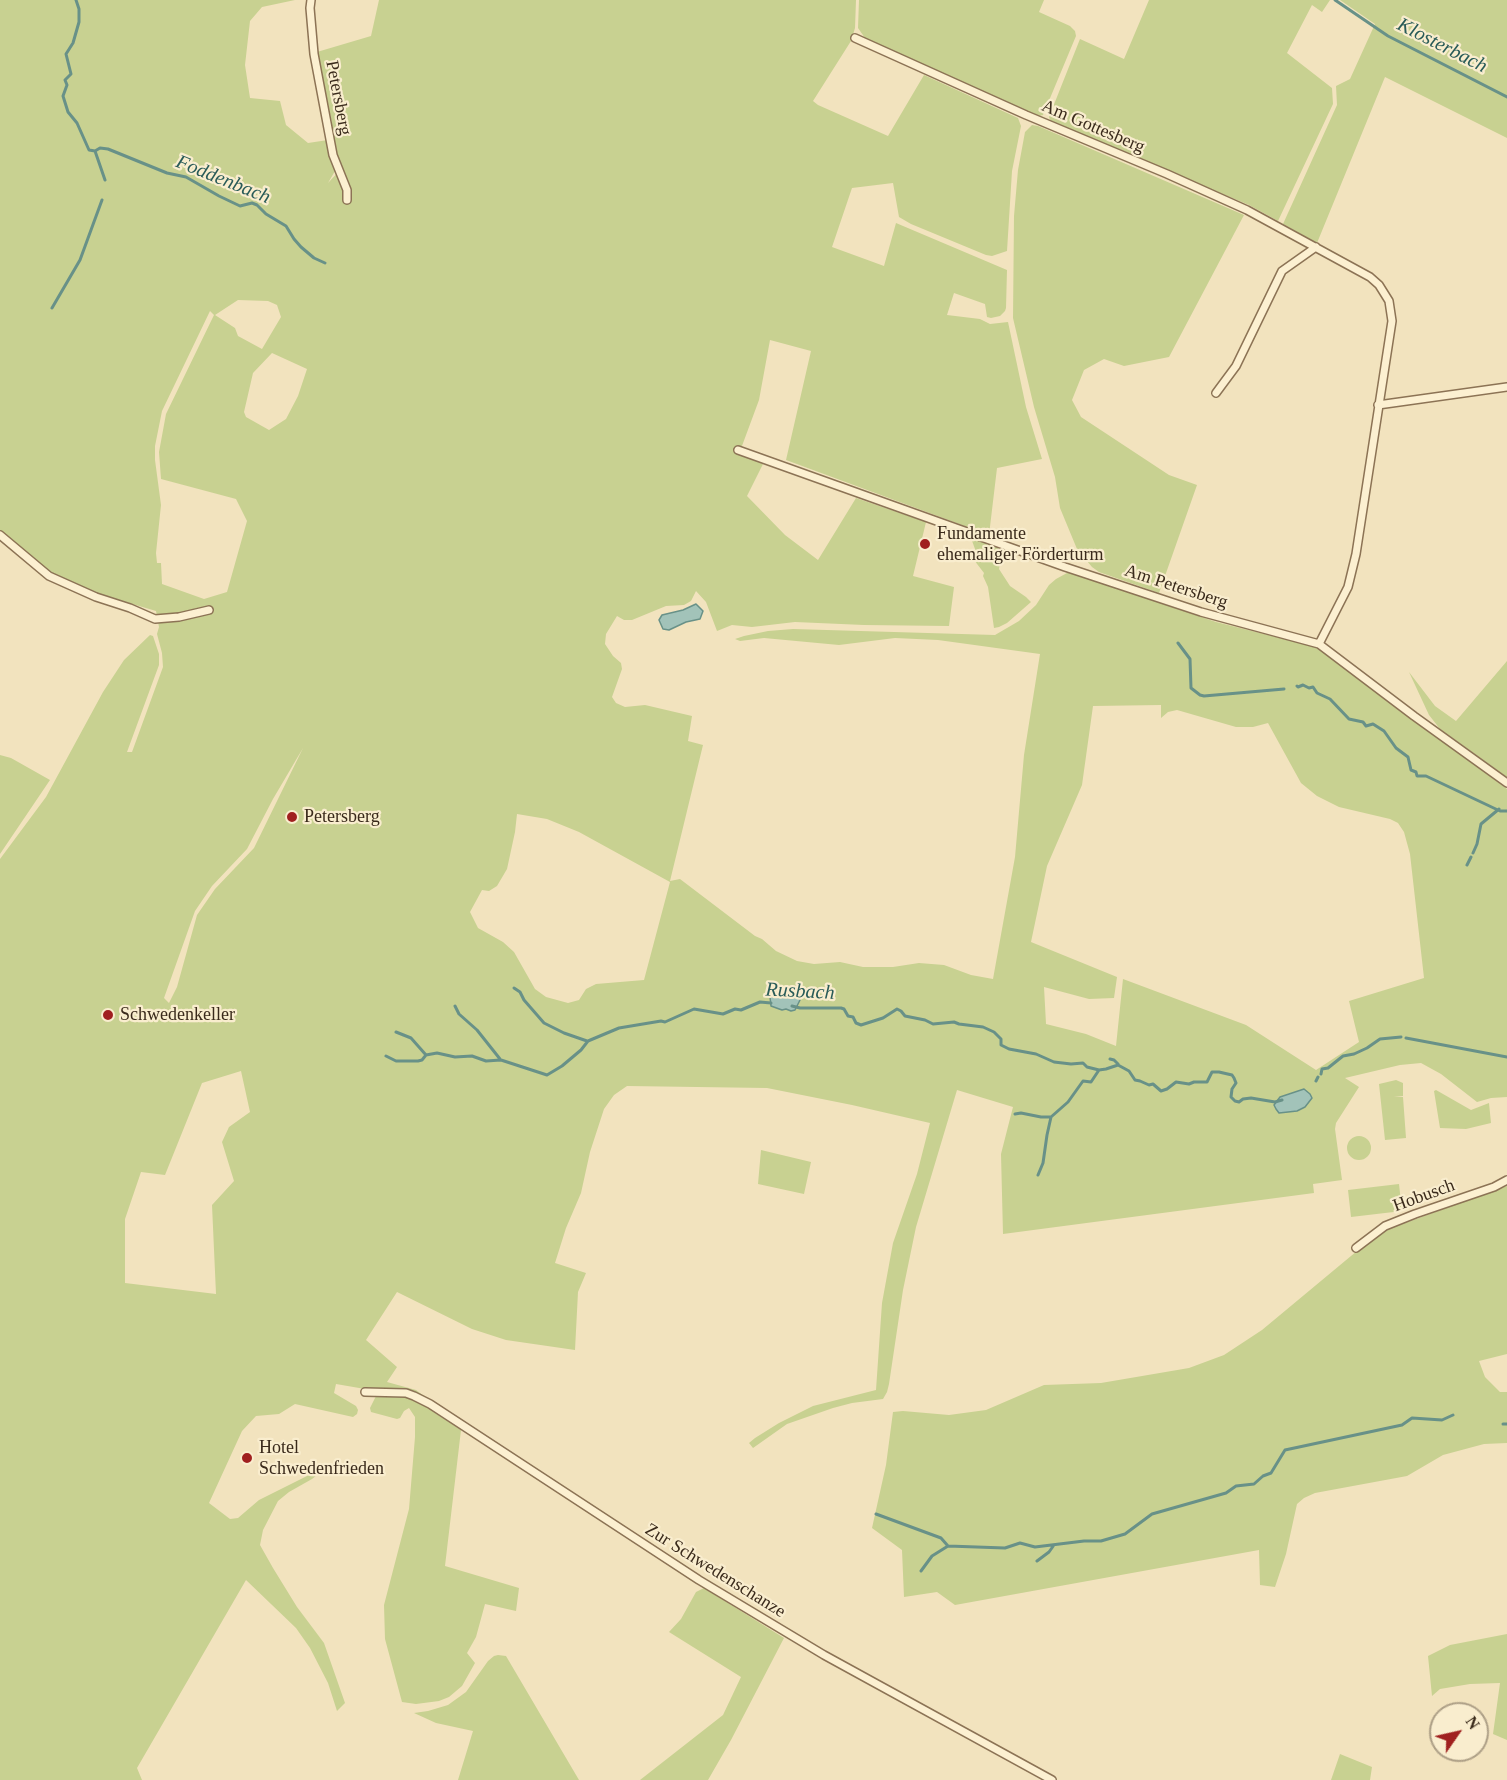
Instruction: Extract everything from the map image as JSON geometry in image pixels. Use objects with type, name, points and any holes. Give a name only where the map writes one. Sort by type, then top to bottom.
[{"type":"street","name":"Petersberg","points":[[312,0],[310,8],[314,54],[333,155],[347,190],[347,200]]},
{"type":"street","name":"Am Gottesberg","points":[[855,38],[1016,111],[1247,210],[1370,277],[1379,285],[1389,301],[1392,321],[1353,571],[1348,587],[1319,644]]},
{"type":"street","points":[[1216,393],[1236,366],[1282,271],[1316,247]]},
{"type":"street","points":[[1378,405],[1507,387]]},
{"type":"street","name":"Am Petersberg","points":[[738,450],[1065,567],[1190,608],[1319,644],[1507,783]]},
{"type":"street","points":[[0,535],[49,576],[154,619],[179,617],[209,610]]},
{"type":"street","name":"Hobusch","points":[[1356,1248],[1385,1226],[1494,1187],[1507,1180]]},
{"type":"street","name":"Zur Schwedenschanze","points":[[365,1392],[406,1393],[422,1400],[747,1609],[824,1655],[1052,1780]]},
{"type":"green space","points":[[0,0],[295,0],[262,7],[250,21],[245,65],[250,98],[280,101],[286,125],[308,143],[328,140],[335,171],[328,183],[341,169],[335,149],[317,52],[371,36],[379,0],[856,0],[855,28],[851,41],[813,101],[818,105],[888,136],[924,75],[1018,118],[1021,126],[1012,171],[1007,251],[992,256],[986,255],[899,217],[893,183],[852,188],[832,247],[884,266],[896,223],[1007,270],[1006,308],[1000,316],[987,317],[985,304],[954,293],[947,315],[980,319],[990,324],[1008,322],[1026,407],[1042,459],[997,468],[989,535],[786,460],[811,351],[770,340],[759,400],[739,454],[763,464],[747,496],[785,535],[818,560],[856,498],[926,522],[913,576],[954,587],[949,626],[795,622],[752,627],[732,625],[717,631],[706,602],[696,591],[691,601],[684,605],[666,606],[632,620],[624,620],[617,616],[606,634],[605,644],[621,663],[622,669],[612,697],[616,703],[625,707],[645,705],[692,716],[688,741],[703,745],[670,881],[680,879],[776,951],[797,961],[814,964],[840,962],[863,967],[893,967],[919,963],[944,965],[971,975],[993,979],[1015,857],[1024,755],[1040,654],[938,640],[895,638],[839,645],[764,638],[740,641],[735,639],[768,631],[793,629],[995,635],[1019,621],[1036,605],[1049,585],[1056,579],[1072,573],[1216,622],[1312,646],[1323,651],[1507,789],[1507,1097],[1477,1102],[1441,1074],[1421,1063],[1400,1065],[1345,1078],[1359,1087],[1336,1123],[1342,1180],[1313,1184],[1314,1193],[1003,1234],[1001,1154],[1013,1107],[957,1090],[916,1227],[903,1290],[887,1392],[883,1399],[852,1403],[787,1424],[753,1448],[749,1443],[755,1438],[813,1406],[876,1390],[882,1303],[893,1243],[917,1174],[930,1123],[767,1088],[627,1086],[614,1095],[604,1109],[590,1152],[581,1193],[566,1228],[555,1263],[586,1273],[578,1292],[575,1350],[506,1340],[472,1329],[397,1292],[366,1340],[397,1367],[387,1382],[416,1390],[436,1405],[432,1411],[461,1430],[445,1566],[519,1588],[516,1611],[485,1604],[476,1637],[467,1653],[475,1663],[462,1686],[449,1697],[439,1701],[416,1704],[402,1702],[385,1639],[384,1605],[409,1509],[415,1417],[409,1408],[397,1419],[371,1412],[370,1408],[376,1396],[375,1389],[336,1384],[334,1393],[356,1406],[357,1414],[353,1417],[295,1404],[279,1414],[256,1416],[242,1431],[209,1503],[230,1519],[238,1518],[259,1500],[331,1464],[278,1501],[263,1530],[260,1545],[297,1607],[324,1643],[345,1703],[337,1711],[328,1683],[310,1648],[296,1628],[246,1580],[137,1768],[142,1780],[0,1780],[0,859],[46,797],[103,692],[124,660],[150,635],[153,636],[159,654],[159,665],[127,752],[132,752],[163,667],[157,634],[159,627],[156,611],[92,592],[49,573],[0,531]],"holes":[[[238,300],[268,301],[277,305],[281,317],[262,349],[238,336],[235,328],[215,315]],[[210,311],[214,315],[166,414],[159,452],[161,479],[236,499],[247,521],[227,592],[204,599],[162,584],[161,563],[157,563],[156,553],[161,505],[155,446],[162,411]],[[272,353],[307,369],[298,396],[286,419],[269,430],[246,417],[244,412],[253,373]],[[1161,705],[1161,718],[1168,712],[1177,710],[1236,727],[1253,727],[1268,723],[1301,783],[1317,796],[1339,807],[1390,819],[1398,823],[1404,832],[1410,854],[1424,978],[1349,1001],[1359,1042],[1316,1070],[1246,1025],[1123,979],[1116,1046],[1086,1034],[1046,1024],[1044,987],[1089,999],[1114,998],[1117,977],[1031,942],[1047,866],[1082,785],[1093,706]],[[303,748],[254,848],[215,889],[197,915],[177,987],[169,1003],[164,998],[195,911],[212,886],[247,849]],[[517,814],[547,819],[579,832],[670,882],[644,980],[596,984],[586,989],[579,1000],[568,1003],[546,997],[535,989],[514,952],[503,942],[478,928],[470,912],[482,890],[489,891],[497,886],[507,869]],[[241,1071],[250,1112],[229,1127],[222,1142],[234,1181],[212,1205],[216,1294],[125,1283],[125,1219],[141,1172],[165,1175],[202,1083]]]},
{"type":"green space","points":[[859,0],[1044,0],[1039,12],[1070,26],[1076,36],[1043,115],[1039,116],[865,38],[858,28]]},
{"type":"green space","points":[[1149,0],[1330,0],[1322,12],[1312,5],[1287,53],[1332,88],[1333,104],[1278,221],[1249,205],[1051,122],[1049,117],[1080,39],[1124,59]]},
{"type":"green space","points":[[1340,0],[1507,0],[1507,138],[1385,77],[1317,243],[1283,224],[1337,105],[1336,86],[1350,79],[1375,24]]},
{"type":"green space","points":[[1032,125],[1244,215],[1169,357],[1124,366],[1104,359],[1084,370],[1072,400],[1081,417],[1169,475],[1197,485],[1159,593],[1099,572],[1092,567],[1077,549],[1060,508],[1055,477],[1034,407],[1013,318],[1014,216],[1018,170],[1025,132]]},
{"type":"green space","points":[[971,538],[1003,550],[999,569],[1010,586],[1031,602],[999,627],[994,628],[988,587],[984,573],[974,560],[975,549]]},
{"type":"green space","points":[[1507,661],[1507,777],[1440,729],[1429,715],[1409,672],[1435,706],[1456,721]]},
{"type":"green space","points":[[0,755],[11,758],[50,780],[0,854]]},
{"type":"green space","points":[[1396,1080],[1403,1083],[1403,1096],[1394,1097],[1403,1097],[1406,1138],[1385,1140],[1379,1084]]},
{"type":"green space","points":[[1436,1090],[1471,1110],[1489,1103],[1491,1123],[1466,1129],[1440,1128],[1434,1091]]},
{"type":"green space","points":[[1359,1136],[1364,1137],[1370,1143],[1370,1153],[1364,1159],[1359,1160],[1354,1159],[1348,1153],[1347,1148],[1348,1143],[1354,1137]]},
{"type":"green space","points":[[761,1150],[811,1162],[804,1194],[758,1184]]},
{"type":"green space","points":[[1399,1184],[1402,1211],[1351,1217],[1348,1190]]},
{"type":"green space","points":[[1507,1186],[1507,1354],[1479,1361],[1485,1377],[1500,1392],[1507,1392],[1507,1443],[1484,1444],[1443,1455],[1407,1476],[1315,1493],[1304,1498],[1297,1504],[1286,1554],[1275,1587],[1260,1585],[1259,1550],[955,1605],[937,1592],[904,1597],[902,1550],[872,1528],[886,1465],[893,1412],[949,1415],[986,1410],[1044,1385],[1101,1383],[1189,1368],[1224,1355],[1262,1330],[1363,1246],[1386,1230]]},
{"type":"green space","points":[[704,1588],[784,1638],[708,1780],[640,1780],[723,1715],[741,1677],[669,1632],[681,1619],[696,1592]]},
{"type":"green space","points":[[1507,1634],[1507,1740],[1493,1734],[1500,1683],[1470,1684],[1440,1689],[1432,1696],[1428,1656],[1450,1645]]},
{"type":"green space","points":[[498,1655],[506,1656],[579,1780],[458,1780],[473,1731],[436,1723],[414,1713],[448,1705],[466,1692],[488,1661]]},
{"type":"green space","points":[[1340,1754],[1372,1767],[1370,1780],[1331,1780]]},
{"type":"water","points":[[696,604],[703,611],[700,619],[686,622],[669,630],[663,629],[659,620],[662,615]]},
{"type":"water","points":[[774,994],[797,996],[800,1000],[795,1010],[782,1010],[771,1006],[770,997]]},
{"type":"water","points":[[1304,1089],[1312,1098],[1305,1107],[1297,1111],[1279,1113],[1274,1105],[1280,1097]]},
{"type":"waterway","name":"Foddenbach","points":[[76,0],[79,22],[73,43],[66,54],[71,74],[65,80],[67,85],[63,96],[68,112],[77,123],[89,150],[108,149],[167,173],[186,177],[240,206],[252,203],[257,205],[266,214],[286,226],[301,247],[314,258],[325,263]]},
{"type":"waterway","name":"Klosterbach","points":[[1335,0],[1388,36],[1507,97]]},
{"type":"waterway","name":"Foddenbach","points":[[95,151],[105,180]]},
{"type":"waterway","name":"Foddenbach","points":[[52,308],[80,260],[102,200]]},
{"type":"waterway","points":[[1178,643],[1190,659],[1191,688],[1200,695],[1284,689]]},
{"type":"waterway","points":[[1297,686],[1313,687],[1317,693],[1330,699],[1349,719],[1363,722],[1366,726],[1373,724],[1384,731],[1396,748],[1408,757],[1411,770],[1416,772],[1417,776],[1426,776],[1500,811],[1507,811]]},
{"type":"waterway","points":[[1473,853],[1481,824],[1499,809]]},
{"type":"waterway","points":[[1467,865],[1471,857]]},
{"type":"waterway","name":"Rusbach","points":[[514,988],[520,992],[544,1023],[587,1041]]},
{"type":"waterway","name":"Rusbach","points":[[386,1056],[396,1061],[418,1061],[426,1055],[437,1053],[455,1057],[472,1056],[486,1061],[501,1060],[547,1075],[562,1066],[588,1041],[619,1028],[665,1022],[694,1009],[723,1014],[760,1002],[771,1003]]},
{"type":"waterway","name":"Rusbach","points":[[455,1006],[459,1014],[477,1030],[500,1059]]},
{"type":"waterway","name":"Rusbach","points":[[792,1006],[841,1008],[861,1025],[883,1018],[897,1009],[905,1016],[933,1024],[954,1022],[983,1027],[994,1032],[1001,1039],[1001,1045],[1009,1049],[1036,1054],[1054,1062],[1083,1063],[1087,1067],[1099,1070],[1118,1065],[1129,1071],[1135,1080],[1149,1085],[1153,1084],[1161,1091],[1176,1082],[1189,1084],[1207,1082],[1212,1072],[1219,1072],[1232,1075],[1234,1078],[1236,1083],[1231,1097],[1235,1101],[1251,1098],[1275,1102],[1282,1100]]},
{"type":"waterway","name":"Rusbach","points":[[396,1032],[411,1038],[426,1055]]},
{"type":"waterway","name":"Rusbach","points":[[1321,1074],[1322,1069],[1328,1068],[1343,1056],[1354,1054],[1380,1039],[1401,1037]]},
{"type":"waterway","name":"Rusbach","points":[[1406,1038],[1507,1057]]},
{"type":"waterway","name":"Rusbach","points":[[1110,1059],[1118,1064]]},
{"type":"waterway","name":"Rusbach","points":[[1038,1175],[1043,1163],[1051,1117],[1068,1102],[1083,1081],[1091,1082],[1099,1070]]},
{"type":"waterway","name":"Rusbach","points":[[1316,1081],[1318,1077]]},
{"type":"waterway","name":"Rusbach","points":[[1015,1114],[1051,1117]]},
{"type":"waterway","points":[[876,1514],[941,1538],[948,1546],[1005,1548],[1020,1543],[1035,1547],[1101,1541],[1125,1534],[1152,1514],[1226,1493],[1236,1486],[1254,1484],[1263,1476],[1271,1473],[1285,1450],[1402,1425],[1412,1418],[1442,1420],[1453,1415]]},
{"type":"waterway","points":[[1037,1561],[1054,1545]]},
{"type":"waterway","points":[[921,1571],[932,1556],[948,1546]]},
{"type":"place","name":"Fundamente ehemaliger Förderturm","points":[[925,544]]},
{"type":"place","name":"Petersberg","points":[[292,817]]},
{"type":"place","name":"Schwedenkeller","points":[[108,1015]]},
{"type":"place","name":"Hotel Schwedenfrieden","points":[[247,1458]]}]
